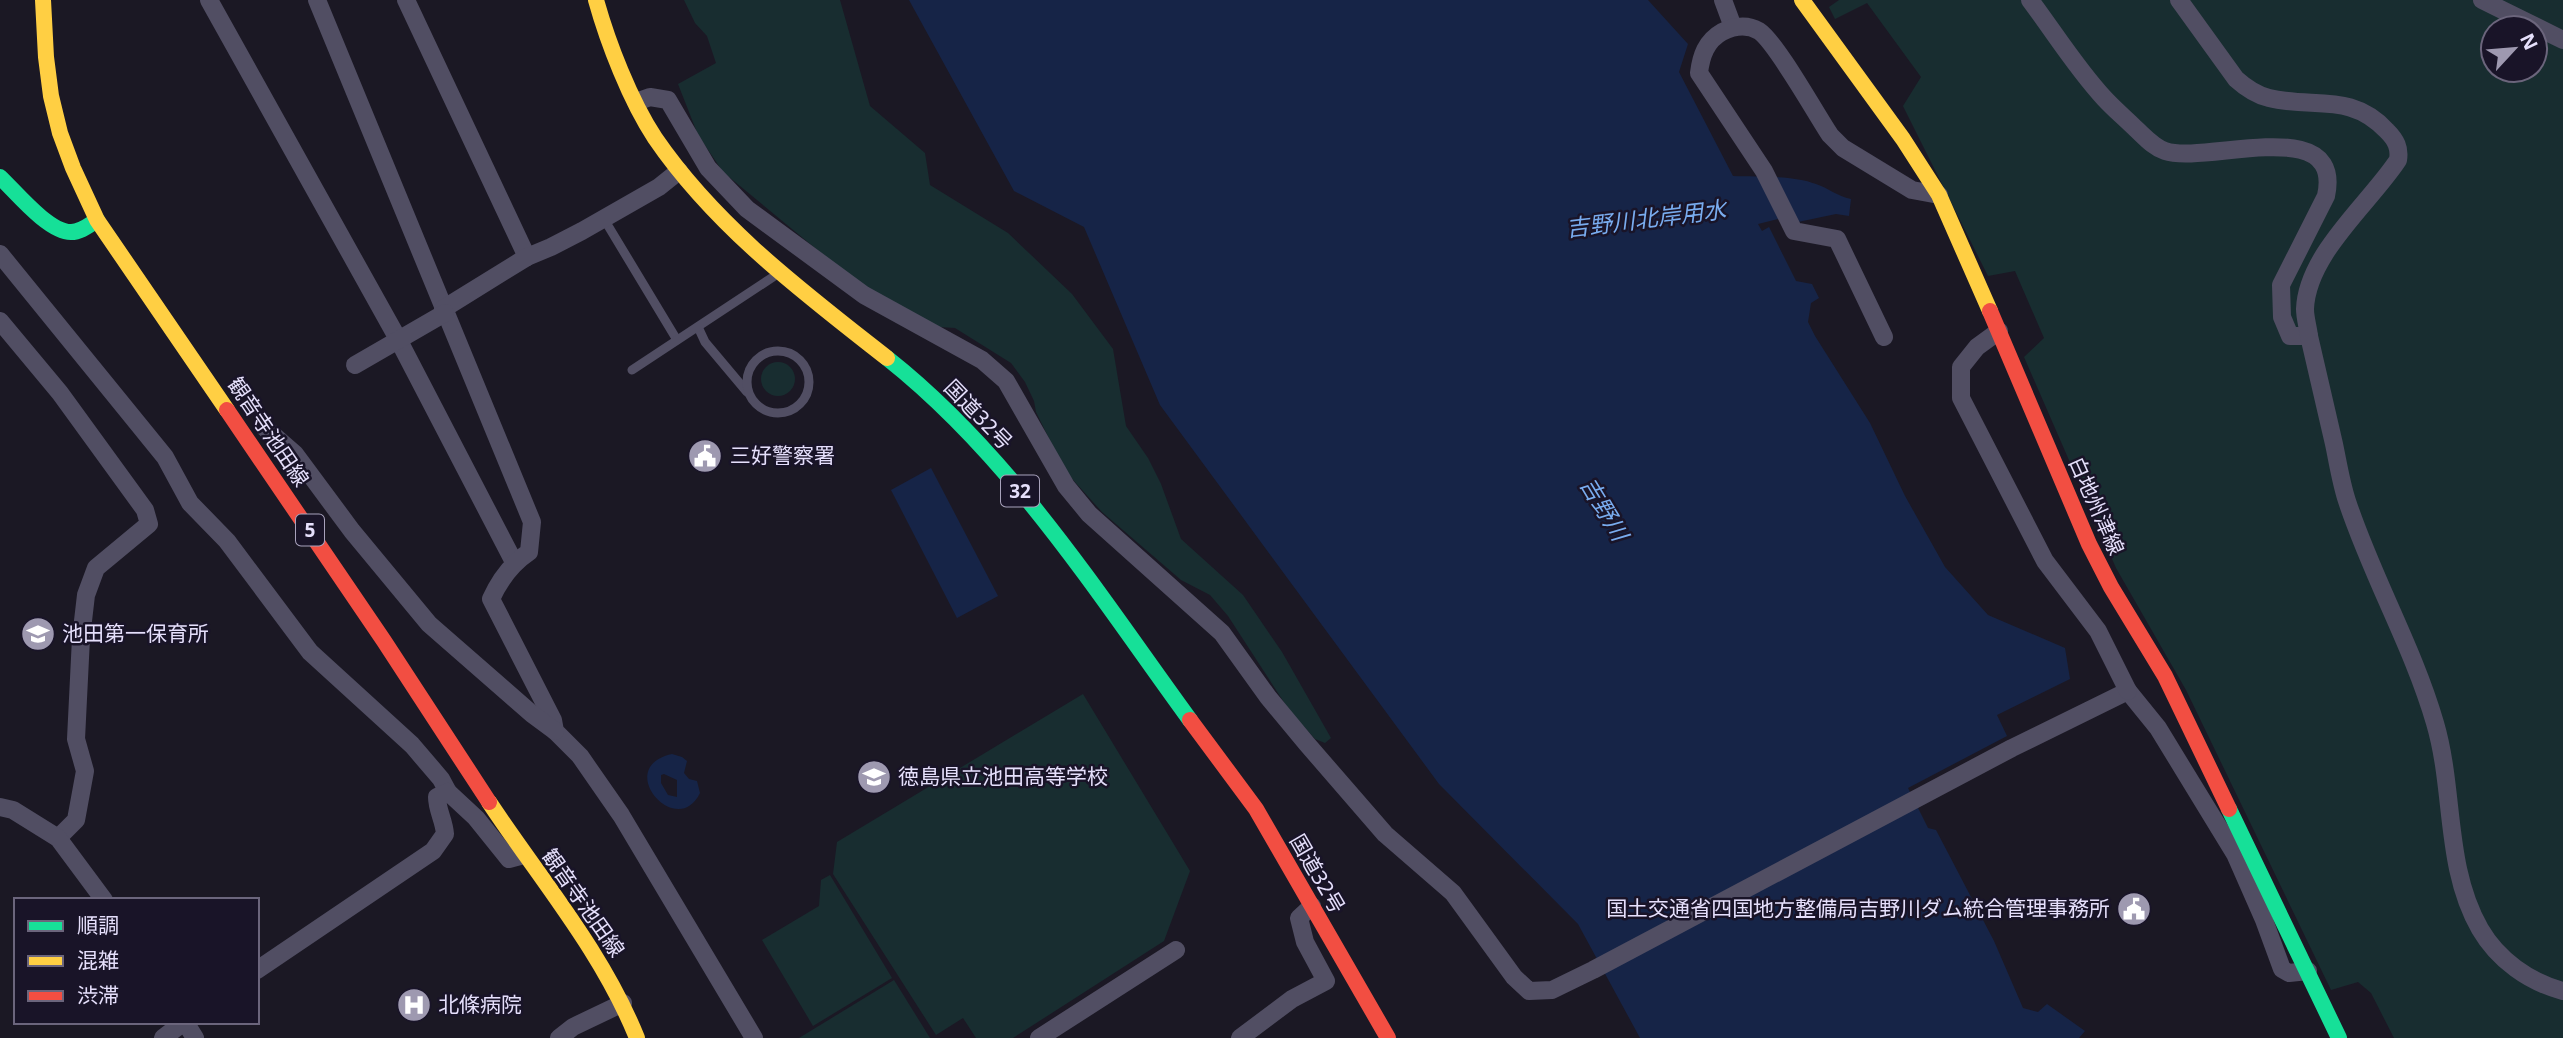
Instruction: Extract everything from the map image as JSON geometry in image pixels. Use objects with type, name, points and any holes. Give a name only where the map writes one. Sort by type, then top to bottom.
[{"type":"main road","name":"観音寺池田線","points":[[43,0],[43,34],[65,148],[97,220],[377,629],[524,855],[593,951],[623,1003],[637,1038]]},
{"type":"main road","name":"国道32号","points":[[596,0],[606,35],[636,102],[653,135],[679,171],[724,222],[892,362],[965,427],[1040,516],[1256,809],[1388,1038]]},
{"type":"main road","name":"白地州津線","points":[[1802,0],[1903,139],[1939,195],[2089,544],[2111,587],[2165,676],[2339,1038]]},
{"type":"main road","points":[[0,177],[46,220],[63,232],[75,233],[97,220]]},
{"type":"street","points":[[209,0],[398,338],[514,562]]},
{"type":"street","points":[[406,0],[527,257]]},
{"type":"street","points":[[1723,0],[1733,27]]},
{"type":"street","points":[[2030,0],[2103,97],[2161,150],[2182,156],[2279,146],[2302,148],[2315,156],[2325,167],[2329,182],[2326,196],[2281,285],[2285,328],[2290,336],[2309,336]]},
{"type":"street","points":[[2179,0],[2236,79],[2247,89],[2270,98],[2354,106],[2372,117],[2397,143],[2399,152],[2391,170],[2328,250],[2315,271],[2305,310],[2309,336],[2346,499],[2434,721],[2445,761],[2455,852],[2463,893],[2481,930],[2502,957],[2522,973],[2547,987],[2563,991]]},
{"type":"street","points":[[2482,0],[2563,40]]},
{"type":"street","points":[[319,1],[532,522],[529,552],[514,562],[497,585],[491,599],[553,720],[555,731]]},
{"type":"street","points":[[1884,337],[1837,239],[1794,231],[1764,171],[1699,73],[1703,52],[1717,35],[1733,27],[1756,29],[1764,35],[1830,135],[1843,148],[1912,190],[1939,195]]},
{"type":"street","points":[[636,102],[650,97],[667,100],[708,168],[747,209],[864,295],[982,359],[1006,381],[1066,486],[1089,514],[1222,633],[1268,697],[1307,744],[1385,834],[1453,892],[1529,992],[1552,990],[1592,970],[2012,748],[2128,691]]},
{"type":"street","points":[[355,365],[527,257],[604,219],[659,187],[679,171]]},
{"type":"street","points":[[0,254],[165,457],[190,503],[227,541],[310,652],[412,745],[449,792],[476,818],[509,859],[524,855]]},
{"type":"street","points":[[0,321],[60,393],[145,510],[149,524],[96,568],[86,595],[76,739],[85,771],[76,820],[58,838]]},
{"type":"street","points":[[1999,331],[1977,346],[1961,368],[1961,398],[2045,561],[2098,631],[2128,691],[2158,728],[2235,854],[2282,969],[2289,973],[2308,971]]},
{"type":"street","points":[[264,427],[295,454],[352,531],[429,624],[555,731],[580,756],[621,815],[754,1038]]},
{"type":"street","points":[[259,969],[433,851],[445,834],[444,820],[437,808],[438,797],[449,792]]},
{"type":"street","points":[[0,807],[13,810],[58,838],[103,898]]},
{"type":"street","points":[[1240,1038],[1292,999],[1325,981],[1305,942],[1298,918],[1312,906]]},
{"type":"street","points":[[1039,1038],[1058,1033],[1176,950]]},
{"type":"street","points":[[559,1038],[573,1027],[623,1003]]},
{"type":"street","points":[[163,1038],[182,1024]]},
{"type":"lane","points":[[604,219],[677,340]]},
{"type":"lane","points":[[632,369],[781,272]]},
{"type":"lane","points":[[698,327],[705,342],[747,393],[770,414],[781,414],[800,405],[809,386],[808,375],[804,365],[789,353],[769,352],[752,363],[745,382],[747,393]]},
{"type":"green space","points":[[684,0],[840,0],[870,106],[925,153],[930,185],[1008,233],[1072,294],[1113,349],[1126,426],[1148,458],[1161,484],[1181,539],[1243,595],[1282,652],[1331,738],[1325,743],[1315,739],[1289,710],[1228,616],[1210,595],[1181,580],[1102,512],[1065,471],[1036,412],[1025,382],[1011,363],[955,328],[939,327],[861,286],[723,172],[698,135],[678,84],[716,63],[707,36],[695,23]]},
{"type":"green space","points":[[1839,0],[2563,0],[2563,1038],[2394,1038],[2371,993],[2358,982],[2331,990],[2186,690],[2116,568],[2024,357],[2044,338],[2015,271],[1988,276],[1903,106],[1921,77],[1867,3],[1835,19],[1829,7]]},
{"type":"green space","points":[[778,362],[790,367],[795,379],[790,391],[778,396],[766,391],[761,379],[766,367]]},
{"type":"green space","points":[[1083,694],[1190,871],[1164,941],[1013,1038],[976,1038],[963,1018],[936,1035],[833,874],[837,842]]},
{"type":"green space","points":[[830,875],[892,978],[813,1026],[762,940],[819,906],[821,880]]},
{"type":"green space","points":[[894,980],[930,1038],[799,1038]]},
{"type":"water","points":[[909,0],[1648,0],[1688,44],[1679,72],[1733,176],[1797,179],[1851,199],[1849,216],[1836,214],[1798,222],[1794,215],[1758,224],[1762,231],[1769,227],[1796,281],[1812,284],[1819,298],[1811,303],[1808,322],[1870,423],[1905,496],[1945,567],[1988,615],[2065,648],[2070,679],[1997,715],[2007,736],[1908,788],[1928,828],[1936,830],[1994,941],[2023,1008],[2038,1012],[2047,1004],[2085,1031],[2079,1038],[1640,1038],[1578,924],[1439,784],[1160,405],[1084,227],[1014,191]]},
{"type":"water","points":[[931,468],[998,596],[957,618],[891,490]]},
{"type":"water","points":[[672,754],[687,761],[684,773],[689,779],[697,781],[700,793],[690,806],[677,809],[665,805],[655,796],[648,785],[648,772],[655,761]],"holes":[[[661,775],[677,780],[677,797],[668,795],[661,783]]]},
{"type":"traffic: fast","points":[[0,177],[52,226],[71,232],[85,228],[97,220]]},
{"type":"traffic: fast","points":[[887,358],[974,438],[1013,482],[1086,576],[1190,720]]},
{"type":"traffic: fast","points":[[2229,809],[2339,1038]]},
{"type":"traffic: slow","points":[[43,0],[51,96],[60,133],[73,168],[97,220],[227,410]]},
{"type":"traffic: slow","points":[[596,0],[613,53],[637,106],[655,138],[679,170],[705,201],[762,257],[887,358]]},
{"type":"traffic: slow","points":[[1802,0],[1903,139],[1939,195],[1990,311]]},
{"type":"traffic: slow","points":[[489,802],[588,945],[623,1006],[637,1038]]},
{"type":"traffic: jam","points":[[1990,311],[2089,544],[2111,587],[2165,676],[2229,809]]},
{"type":"traffic: jam","points":[[227,410],[384,641],[489,802]]},
{"type":"traffic: jam","points":[[1190,720],[1256,809],[1388,1038]]},
{"type":"place","name":"三好警察署","points":[[705,456]]},
{"type":"place","name":"池田第一保育所","points":[[38,634]]},
{"type":"place","name":"徳島県立池田高等学校","points":[[874,777]]},
{"type":"place","name":"国土交通省四国地方整備局吉野川ダム統合管理事務所","points":[[2134,909]]},
{"type":"place","name":"北條病院","points":[[414,1005]]},
{"type":"water label","name":"吉野川北岸用水","points":[[1646,219]]},
{"type":"water label","name":"吉野川","points":[[1604,509]]}]
